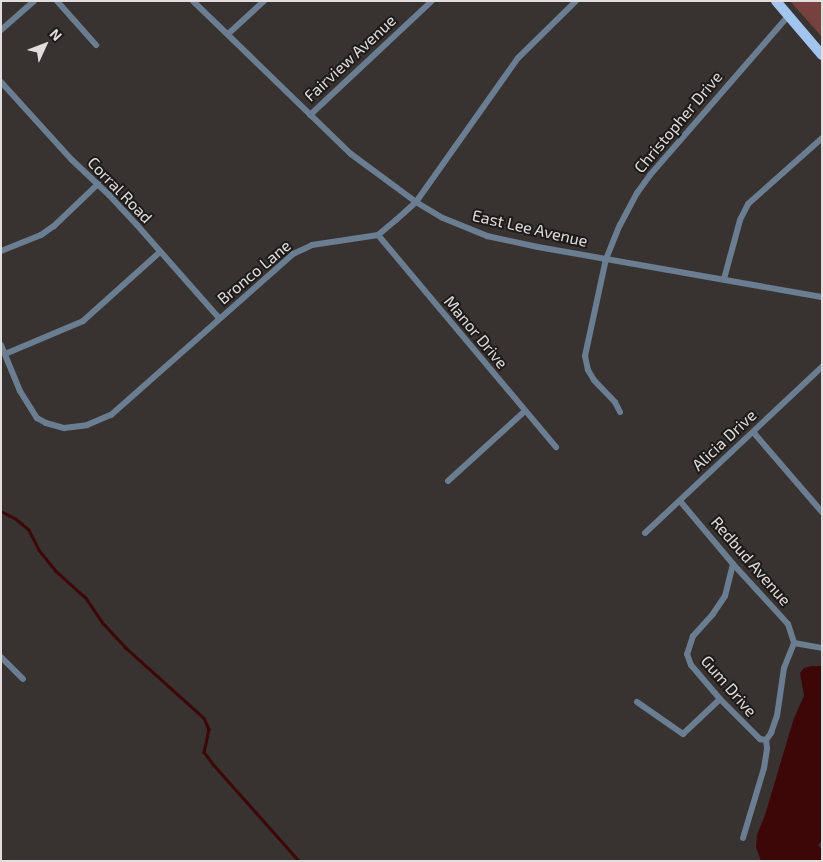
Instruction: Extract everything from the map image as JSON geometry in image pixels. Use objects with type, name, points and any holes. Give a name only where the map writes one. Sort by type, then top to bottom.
[{"type":"main road","points":[[776,1],[822,55]]},
{"type":"street","points":[[1,30],[34,1]]},
{"type":"street","points":[[57,1],[96,45]]},
{"type":"street","name":"East Lee Avenue","points":[[193,1],[351,154],[416,202],[443,218],[487,236],[822,297]]},
{"type":"street","points":[[228,34],[264,1]]},
{"type":"street","name":"Fairview Avenue","points":[[310,115],[432,1]]},
{"type":"street","points":[[378,235],[416,202],[518,58],[576,1]]},
{"type":"street","name":"Christopher Drive","points":[[620,412],[615,402],[594,380],[588,370],[585,356],[606,259],[624,217],[641,187],[788,16]]},
{"type":"street","name":"Corral Road","points":[[1,82],[72,160],[98,184],[219,318]]},
{"type":"street","points":[[724,279],[740,220],[748,204],[822,138]]},
{"type":"street","points":[[1,251],[41,235],[54,226],[98,184]]},
{"type":"street","name":"Bronco Lane","points":[[5,354],[20,391],[33,413],[46,423],[58,427],[87,425],[111,415],[286,259],[304,248],[322,243],[378,235]]},
{"type":"street","name":"Manor Drive","points":[[378,235],[556,446]]},
{"type":"street","points":[[1,345],[5,354],[83,320],[160,252]]},
{"type":"street","name":"Alicia Drive","points":[[645,534],[822,367]]},
{"type":"street","points":[[448,482],[525,411]]},
{"type":"street","points":[[754,432],[822,512]]},
{"type":"street","name":"Redbud Avenue","points":[[680,501],[732,564],[788,624],[794,644]]},
{"type":"street","name":"Gum Drive","points":[[732,564],[725,596],[713,614],[693,636],[686,654],[691,665],[720,699],[755,736],[766,740]]},
{"type":"street","points":[[794,644],[822,648]]},
{"type":"street","name":"Gum Drive","points":[[743,838],[764,768],[767,748],[766,740],[771,733],[777,716],[784,668],[794,644]]},
{"type":"street","points":[[1,657],[23,679]]},
{"type":"street","points":[[637,702],[683,734],[720,699]]},
{"type":"shaded area","points":[[790,1],[822,1],[822,37]]},
{"type":"shaded area","points":[[822,666],[822,841],[818,845],[822,849],[822,861],[761,861],[756,847],[757,835],[765,815],[794,718],[804,696],[800,673],[804,668]]},
{"type":"waterway","points":[[1,511],[16,519],[29,530],[39,550],[56,571],[86,598],[103,623],[125,647],[204,718],[209,729],[204,752],[299,861]]}]
